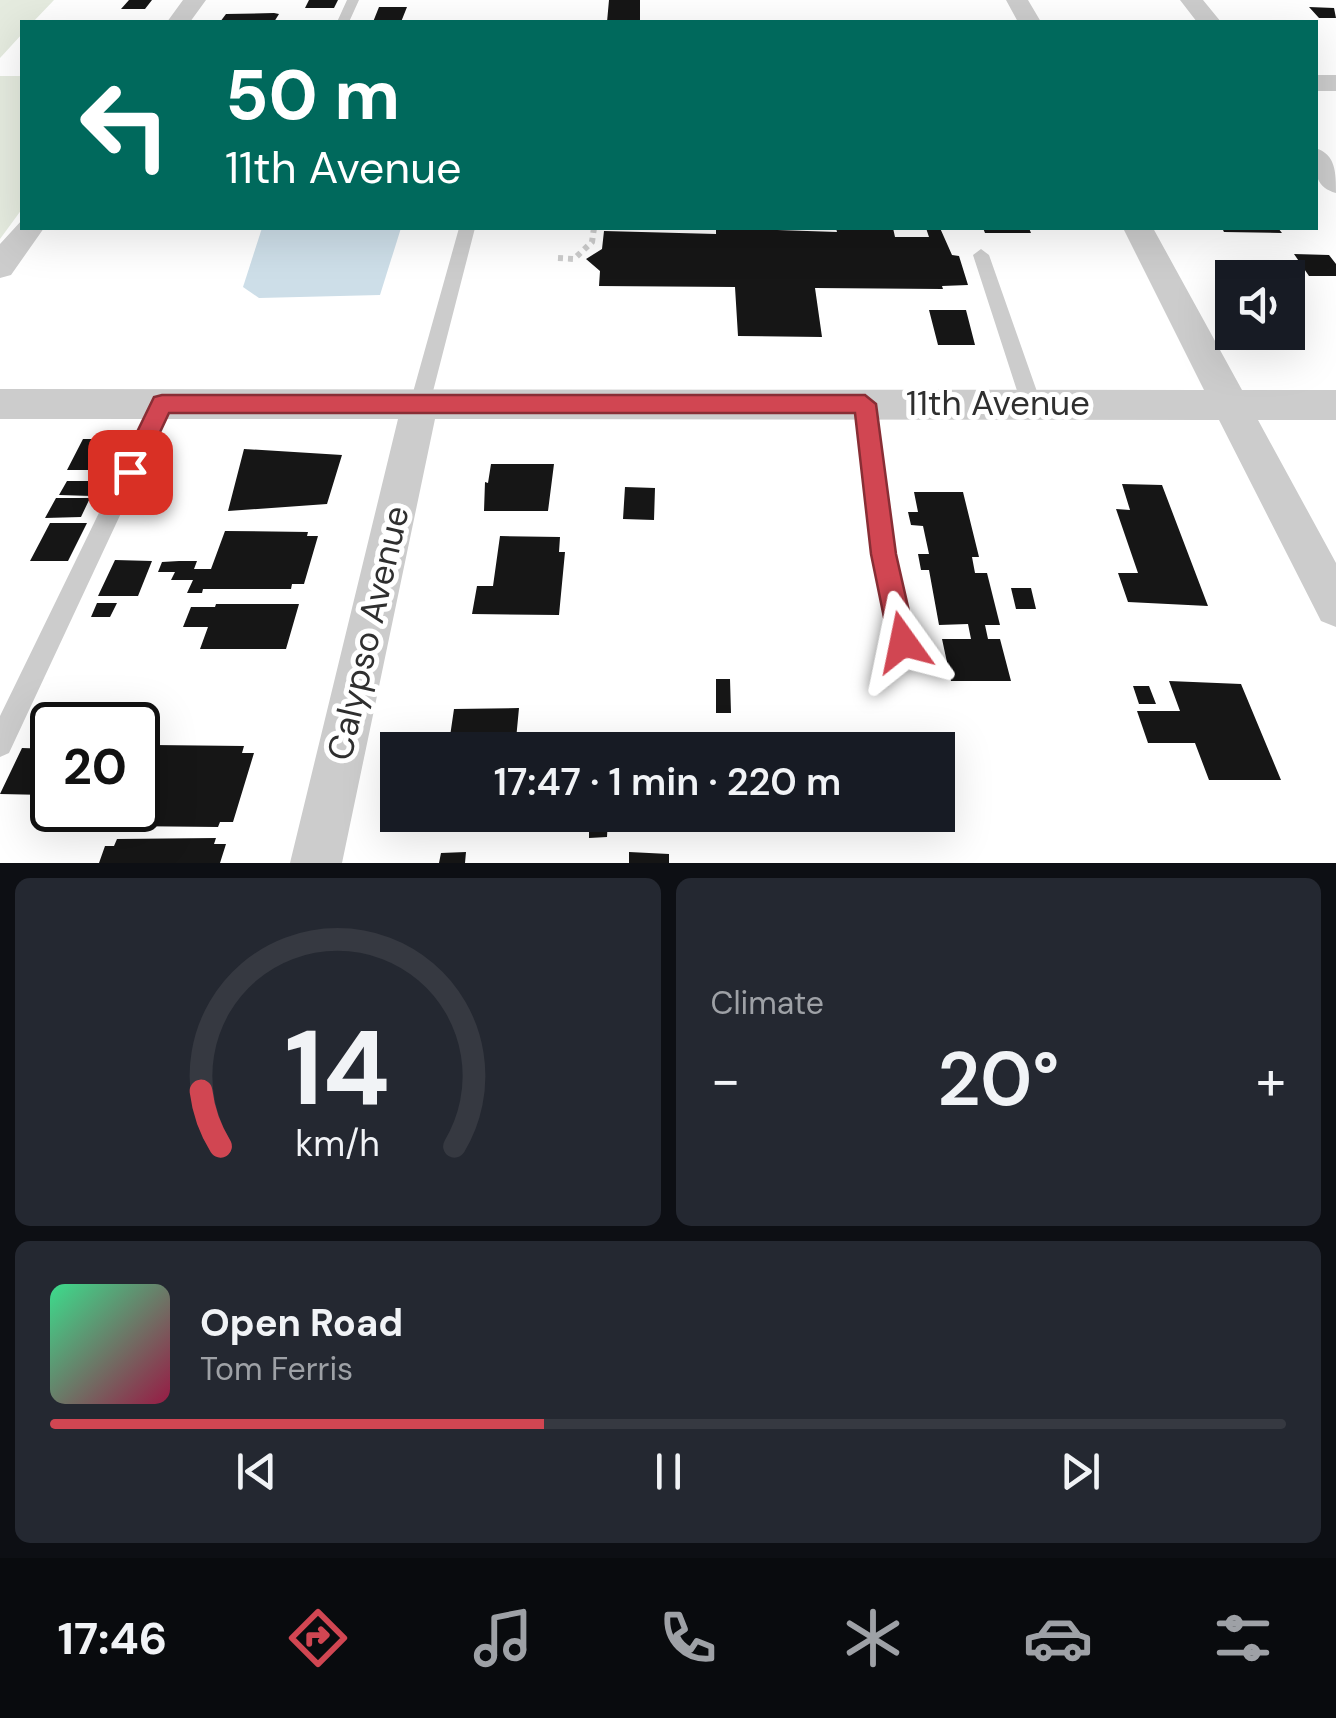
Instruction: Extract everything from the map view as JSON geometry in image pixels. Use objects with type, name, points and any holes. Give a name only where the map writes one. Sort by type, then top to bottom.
[{"type":"street","points":[[1191,0],[1206,20]]},
{"type":"street","points":[[1318,161],[1336,184]]},
{"type":"street","points":[[0,268],[28,230]]},
{"type":"street","points":[[1139,230],[1336,606]]},
{"type":"street","name":"Calypso Avenue","points":[[316,863],[420,403]]},
{"type":"street","name":"11th Avenue","points":[[0,404],[1336,405]]},
{"type":"lane","points":[[420,403],[466,230]]},
{"type":"lane","points":[[981,256],[1031,403]]},
{"type":"lane","points":[[0,744],[162,404]]},
{"type":"lane","points":[[865,404],[884,554],[903,642]]},
{"type":"path","points":[[558,258],[574,259],[592,242],[594,230]]},
{"type":"shaded area","points":[[0,0],[54,0],[35,20],[20,20],[20,36],[0,58]]},
{"type":"shaded area","points":[[0,76],[20,76],[20,212],[0,239]]},
{"type":"shaded area","points":[[261,230],[400,230],[380,295],[259,298],[243,287]]},
{"type":"building","points":[[129,0],[152,0],[145,9],[121,9]]},
{"type":"building","points":[[309,0],[338,0],[334,8],[305,8]]},
{"type":"building","points":[[609,0],[640,0],[640,20],[607,20]]},
{"type":"building","points":[[379,7],[407,7],[402,20],[374,20]]},
{"type":"building","points":[[1309,7],[1334,8],[1336,18],[1319,18]]},
{"type":"building","points":[[226,14],[279,14],[275,20],[222,20]]},
{"type":"building","points":[[716,230],[893,230],[895,237],[929,237],[927,230],[941,230],[952,255],[959,256],[968,285],[942,286],[943,289],[815,288],[822,337],[738,336],[735,287],[599,286],[600,271],[586,259],[602,249],[604,231],[716,234]]},
{"type":"building","points":[[984,230],[1031,233],[985,233]]},
{"type":"building","points":[[1280,230],[1282,233],[1224,232]]},
{"type":"building","points":[[1294,254],[1329,255],[1336,264],[1336,276],[1309,276],[1305,260],[1298,260]]},
{"type":"building","points":[[929,310],[966,310],[975,345],[938,345]]},
{"type":"building","points":[[83,439],[123,439],[108,470],[67,470]]},
{"type":"building","points":[[244,449],[342,455],[327,504],[228,511]]},
{"type":"building","points":[[491,464],[554,464],[548,511],[484,511],[485,482],[488,483]]},
{"type":"building","points":[[67,481],[100,481],[92,496],[59,495]]},
{"type":"building","points":[[1122,484],[1162,485],[1208,606],[1128,602],[1118,573],[1138,573],[1116,509],[1130,510]]},
{"type":"building","points":[[625,487],[655,488],[654,520],[623,519]]},
{"type":"building","points":[[914,492],[963,492],[979,557],[972,557],[975,573],[987,573],[1000,625],[985,625],[988,639],[1000,639],[1011,681],[951,681],[942,639],[971,639],[968,624],[939,625],[929,570],[921,570],[918,554],[929,554],[923,526],[911,525],[908,512],[918,512]]},
{"type":"building","points":[[56,498],[90,498],[81,517],[45,518]]},
{"type":"building","points":[[50,523],[87,523],[68,561],[30,561]]},
{"type":"building","points":[[225,531],[308,532],[307,536],[318,536],[304,584],[292,584],[291,589],[203,589],[202,593],[187,593],[193,580],[171,580],[175,572],[158,572],[162,562],[179,561],[197,561],[194,569],[211,569]]},
{"type":"building","points":[[500,536],[560,537],[559,552],[565,552],[559,615],[472,614],[477,586],[493,586]]},
{"type":"building","points":[[115,560],[152,561],[138,596],[98,596]]},
{"type":"building","points":[[1011,588],[1031,588],[1036,609],[1016,609]]},
{"type":"building","points":[[97,603],[117,603],[110,617],[91,617]]},
{"type":"building","points":[[299,604],[286,649],[200,649],[208,627],[183,627],[191,607]]},
{"type":"building","points":[[716,679],[730,679],[731,713],[716,713]]},
{"type":"building","points":[[1169,681],[1241,684],[1281,780],[1209,780],[1195,743],[1148,743],[1137,711],[1180,711]]},
{"type":"building","points":[[1133,686],[1149,686],[1156,704],[1139,704]]},
{"type":"building","points":[[519,708],[517,732],[451,732],[454,709]]},
{"type":"building","points":[[160,745],[244,746],[242,753],[254,753],[233,822],[220,822],[218,827],[160,826]]},
{"type":"building","points":[[22,748],[30,748],[30,795],[0,794]]},
{"type":"building","points":[[589,832],[607,832],[607,837],[589,838]]},
{"type":"building","points":[[216,838],[214,844],[226,844],[220,863],[99,863],[105,846],[114,846],[117,839]]},
{"type":"building","points":[[466,852],[465,863],[439,863],[441,853]]},
{"type":"building","points":[[629,852],[669,854],[669,863],[629,863]]},
{"type":"route","points":[[130,472],[162,404],[865,404],[884,554],[903,642]]}]
